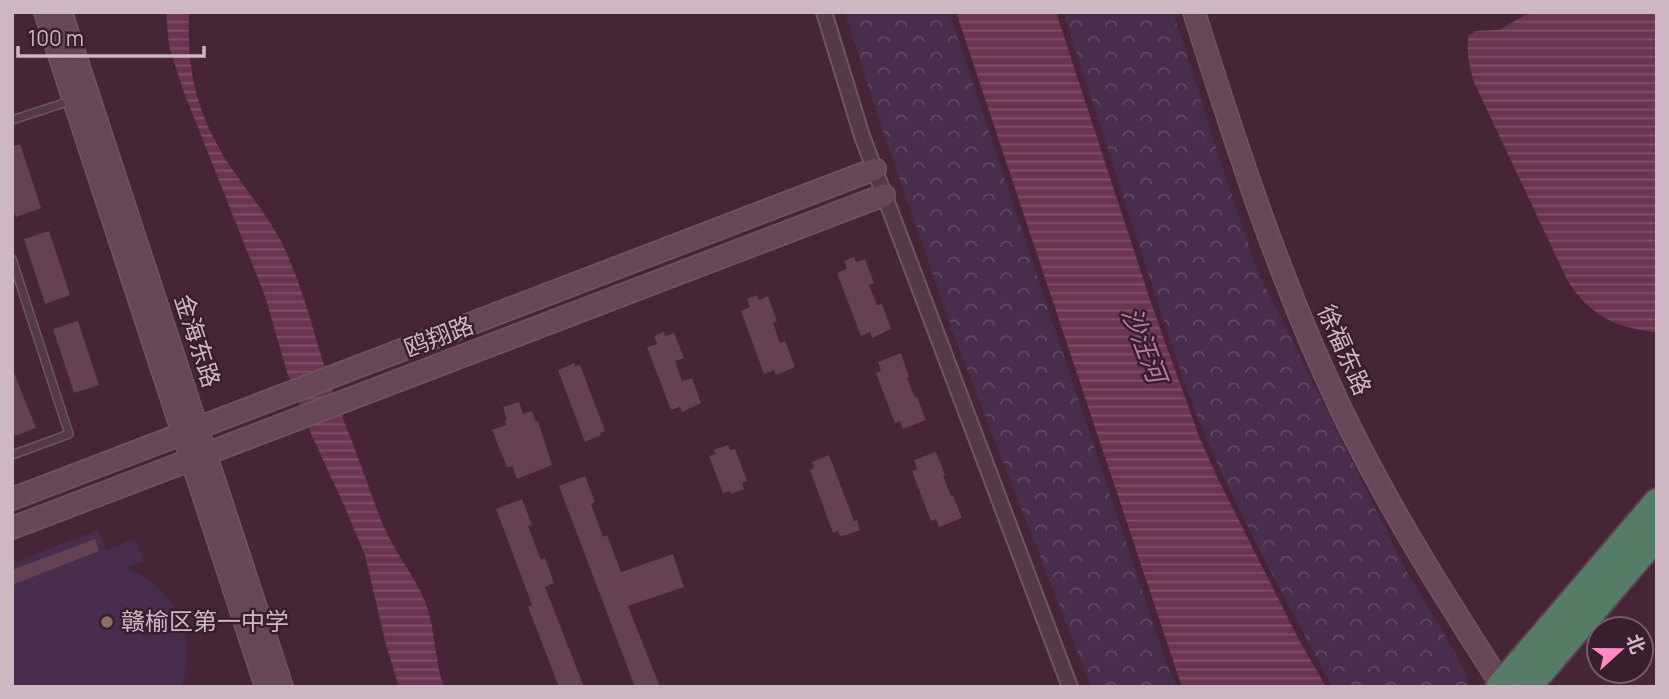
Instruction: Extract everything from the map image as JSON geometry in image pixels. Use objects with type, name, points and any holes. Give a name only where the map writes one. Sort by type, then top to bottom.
[{"type":"highway","points":[[1510,683],[1657,502]]},
{"type":"highway","points":[[1510,683],[1657,536]]},
{"type":"main road","name":"金海东路","points":[[45,12],[73,99],[191,431]]},
{"type":"main road","name":"金海东路","points":[[61,12],[199,457],[266,687]]},
{"type":"main road","name":"徐福东路","points":[[1194,12],[1267,233],[1326,376],[1362,451],[1433,578],[1510,683]]},
{"type":"main road","name":"徐福东路","points":[[1209,12],[1281,228],[1335,360],[1411,512],[1510,683]]},
{"type":"main road","name":"鸥翔路","points":[[12,499],[875,169]]},
{"type":"main road","name":"鸥翔路","points":[[12,528],[884,195]]},
{"type":"main road","name":"金海东路","points":[[199,457],[282,687]]},
{"type":"street","points":[[824,12],[862,136],[1070,687]]},
{"type":"lane","points":[[12,120],[73,99]]},
{"type":"lane","points":[[12,260],[69,434],[12,455]]},
{"type":"green space","points":[[845,12],[949,12],[1167,665],[1177,687],[1091,687],[958,346],[877,114]]},
{"type":"green space","points":[[1063,12],[1173,12],[1258,272],[1407,572],[1458,658],[1468,687],[1333,687],[1248,526],[1198,419]]},
{"type":"green space","name":"赣榆区第一中学","points":[[98,530],[106,550],[135,539],[144,561],[127,568],[159,588],[179,616],[187,649],[182,687],[12,687],[12,563]]},
{"type":"water","points":[[166,12],[189,12],[192,73],[201,108],[228,163],[268,219],[288,256],[330,384],[380,519],[426,604],[444,687],[399,687],[386,645],[365,555],[312,436],[287,372],[265,296],[183,90],[169,46]]},
{"type":"water","name":"沙汪河","points":[[956,12],[1056,12],[1151,303],[1200,439],[1298,638],[1326,687],[1182,687]]},
{"type":"water","points":[[1541,12],[1657,12],[1657,333],[1609,320],[1585,303],[1573,288],[1473,80],[1468,52],[1469,35],[1476,31],[1499,30],[1525,15]]},
{"type":"building","points":[[20,144],[41,208],[16,217],[12,205],[12,147]]},
{"type":"building","points":[[49,231],[70,295],[45,304],[24,239]]},
{"type":"building","points":[[854,257],[856,262],[865,259],[874,283],[869,285],[877,305],[882,304],[891,329],[872,338],[870,332],[861,336],[837,273],[847,269],[844,261]]},
{"type":"building","points":[[757,295],[759,300],[768,296],[777,321],[773,323],[780,343],[785,341],[795,367],[776,375],[774,370],[764,374],[741,311],[750,307],[747,299]]},
{"type":"building","points":[[78,321],[99,385],[74,393],[53,329]]},
{"type":"building","points":[[664,332],[665,336],[674,333],[684,358],[675,361],[682,381],[692,378],[701,403],[682,412],[680,407],[671,410],[647,347],[657,344],[654,336]]},
{"type":"building","points":[[901,353],[909,377],[907,378],[926,420],[903,429],[900,421],[895,423],[876,373],[881,371],[878,362]]},
{"type":"building","points":[[574,363],[575,366],[580,365],[605,431],[585,442],[558,370]]},
{"type":"building","points":[[12,368],[36,428],[15,436],[12,428]]},
{"type":"building","points":[[519,402],[523,414],[532,411],[536,422],[538,421],[552,465],[517,479],[512,466],[507,467],[492,430],[506,425],[503,407]]},
{"type":"building","points":[[728,445],[730,450],[735,449],[747,481],[742,483],[744,489],[731,494],[730,491],[723,493],[709,456],[716,454],[714,450]]},
{"type":"building","points":[[936,452],[945,475],[943,476],[962,518],[939,527],[936,519],[931,521],[912,471],[917,469],[914,460]]},
{"type":"building","points":[[829,455],[854,521],[857,520],[860,530],[846,535],[840,536],[838,531],[833,533],[810,470],[814,468],[812,462]]},
{"type":"building","points":[[585,476],[595,502],[591,504],[603,537],[607,535],[621,572],[673,554],[684,587],[628,606],[660,687],[635,687],[559,486]]},
{"type":"building","points":[[522,499],[532,525],[528,526],[541,560],[545,558],[554,583],[545,587],[584,687],[559,687],[528,607],[532,605],[496,509]]},
{"type":"building","points":[[95,539],[99,551],[12,585],[12,570]]},
{"type":"place","name":"赣榆区第一中学","points":[[107,622]]}]
